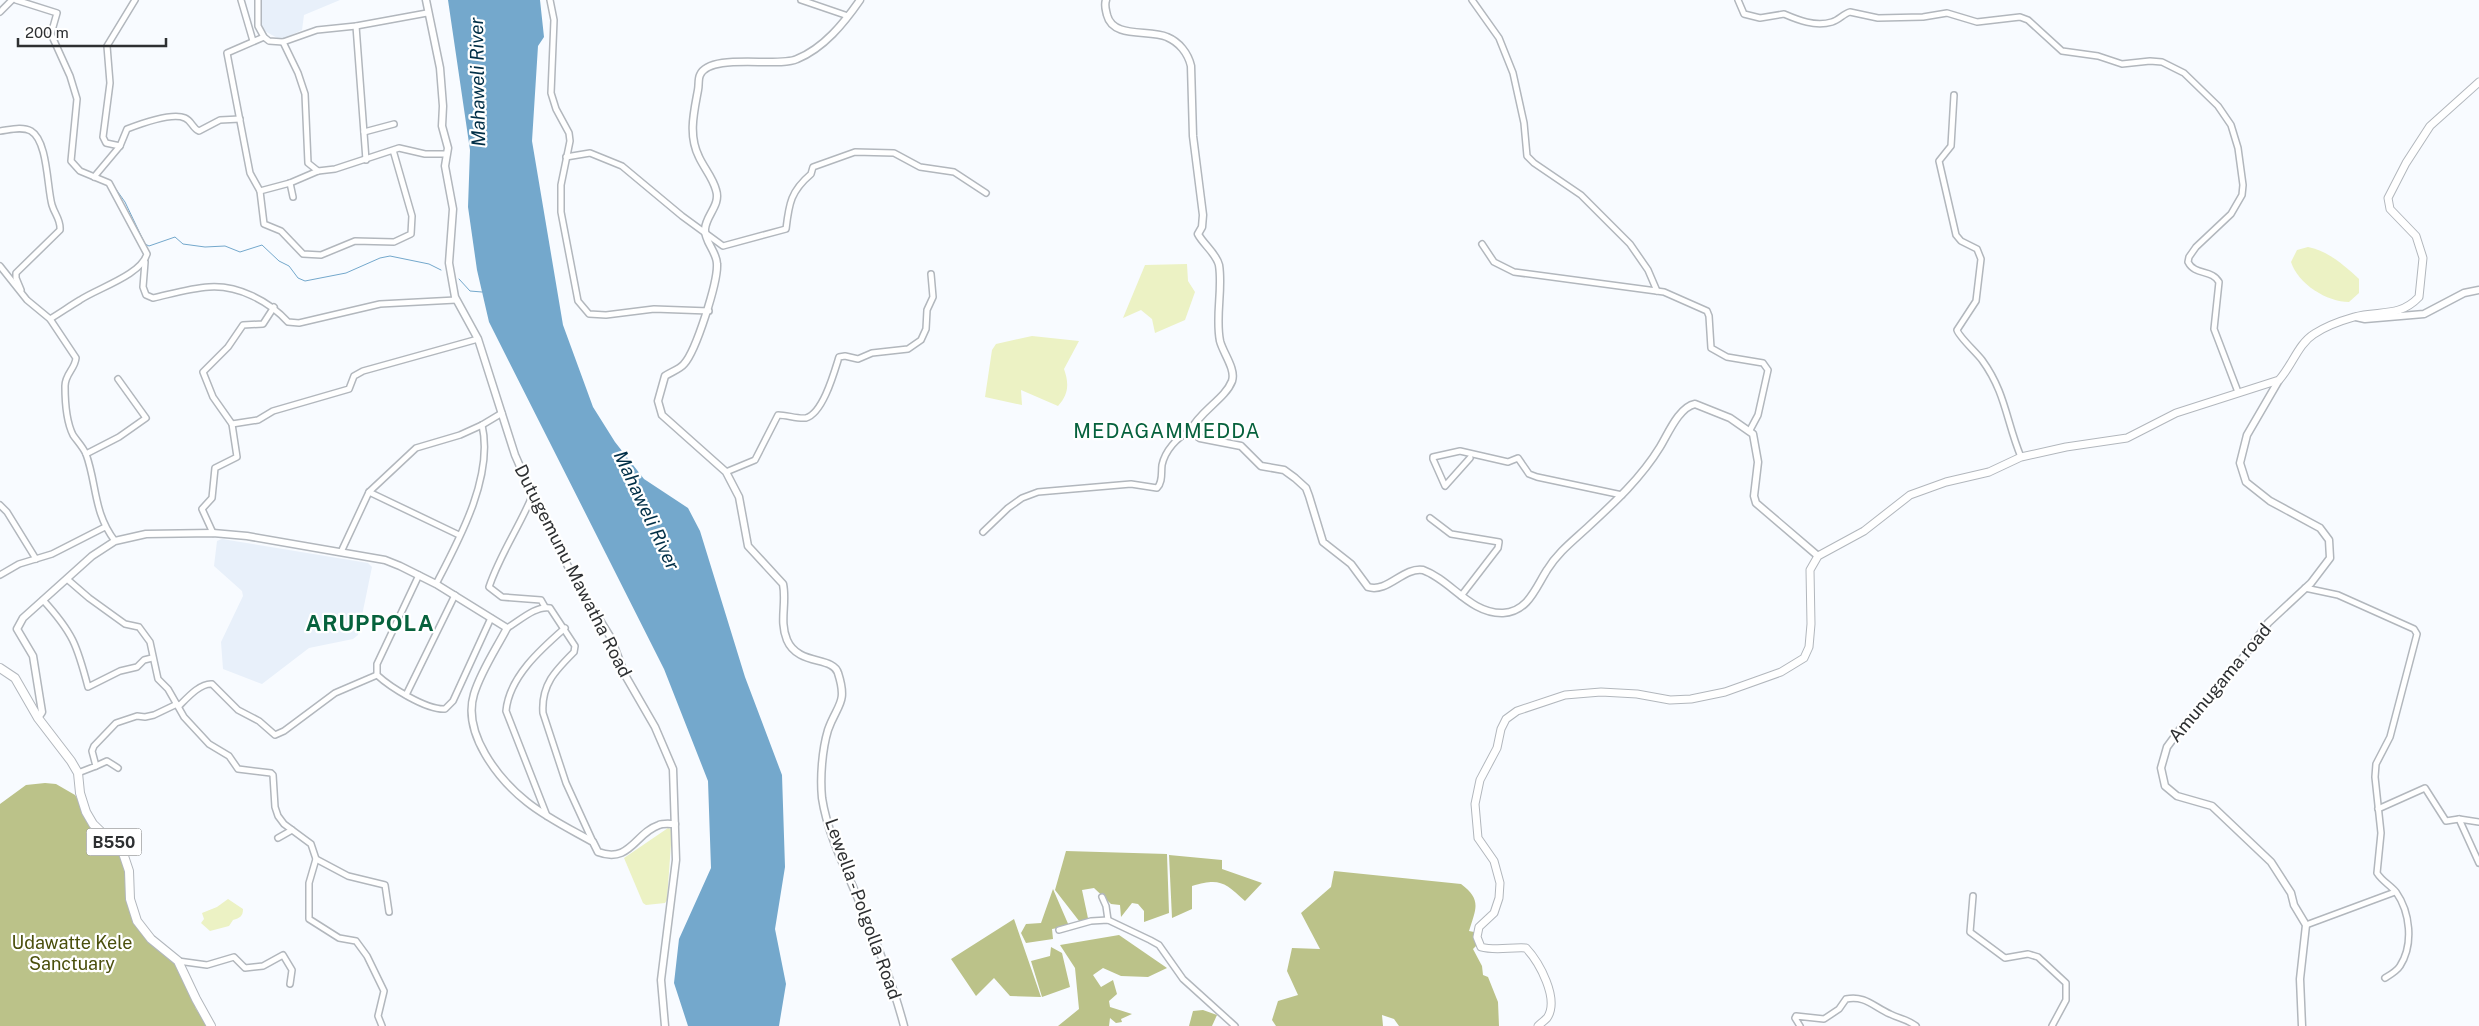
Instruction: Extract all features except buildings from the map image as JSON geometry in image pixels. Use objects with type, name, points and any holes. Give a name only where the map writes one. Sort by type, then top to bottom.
[{"type":"main road","points":[[1538,1026],[1547,1018],[1551,1002],[1548,985],[1538,960],[1526,948],[1508,946],[1491,950],[1481,947],[1477,937],[1479,927],[1494,912],[1499,898],[1500,883],[1494,861],[1478,838],[1475,804],[1480,780],[1497,748],[1501,729],[1506,718],[1517,711],[1565,695],[1601,692],[1637,694],[1670,700],[1691,699],[1724,692],[1781,672],[1804,658],[1809,646],[1811,624],[1810,570],[1818,556],[1864,531],[1910,495],[1946,482],[1988,472],[2021,457],[2066,447],[2127,438],[2176,413],[2279,380],[2289,370],[2295,356],[2312,335],[2327,326],[2355,317],[2405,309],[2419,297],[2423,258],[2416,236],[2390,210],[2388,198],[2406,163],[2430,126],[2479,82]]},
{"type":"main road","name":"B550","points":[[0,668],[15,678],[38,718],[71,761],[78,773],[80,793],[86,812],[101,832],[118,846],[127,862],[130,899],[137,920],[152,939],[178,961],[211,1026]]},
{"type":"street","points":[[0,12],[12,0]]},
{"type":"street","points":[[16,0],[57,13],[51,34],[70,76],[77,99],[71,161],[80,171],[109,183],[122,202],[147,254],[144,262],[143,287],[146,295],[153,298],[211,286],[258,297],[274,307],[288,322],[300,322],[380,304],[456,300]]},
{"type":"street","points":[[120,146],[106,142],[103,137],[110,83],[106,52],[113,34],[135,0]]},
{"type":"street","points":[[241,0],[253,41]]},
{"type":"street","points":[[258,0],[258,26],[264,37],[269,41],[283,42],[317,30],[356,26],[427,13]]},
{"type":"street","name":"Dutugemunu Mawatha Road","points":[[426,0],[427,13],[432,24],[440,68],[443,106],[442,126],[447,154],[445,166],[453,208],[449,263],[456,300],[478,339],[516,455],[533,494],[574,578],[607,630],[625,675],[663,745],[673,769],[676,860],[661,980],[665,1026]]},
{"type":"street","points":[[550,0],[554,20],[551,94],[556,109],[569,133],[561,185],[562,212],[578,301],[584,311],[589,314],[606,316],[654,309],[708,311]]},
{"type":"street","points":[[801,0],[848,16]]},
{"type":"street","points":[[705,232],[705,227],[717,201],[717,191],[698,156],[693,139],[693,114],[700,75],[704,70],[731,62],[751,61],[780,64],[797,60],[834,32],[860,0]]},
{"type":"street","points":[[983,532],[1008,508],[1022,498],[1038,492],[1131,484],[1157,488],[1161,483],[1163,462],[1169,450],[1190,430],[1197,418],[1223,395],[1232,381],[1232,371],[1221,344],[1217,325],[1219,264],[1198,234],[1202,227],[1203,215],[1193,136],[1191,66],[1189,57],[1180,46],[1166,36],[1119,29],[1114,26],[1109,22],[1104,4],[1106,0]]},
{"type":"street","points":[[1472,0],[1499,38],[1513,73],[1524,123],[1528,156],[1534,163],[1582,195],[1630,244],[1648,270],[1657,291]]},
{"type":"street","points":[[1738,0],[1744,14],[1760,18],[1784,14],[1794,20],[1814,22],[1831,22],[1850,12],[1878,18],[1922,17],[1946,13],[1977,22],[2020,17],[2028,20],[2062,51],[2098,56],[2122,64],[2150,61],[2162,62],[2184,74],[2218,106],[2227,119],[2236,141],[2243,179],[2242,195],[2235,208],[2226,220],[2196,247],[2188,262],[2194,270],[2215,276],[2219,282],[2214,329],[2238,392]]},
{"type":"street","points":[[356,26],[366,160]]},
{"type":"street","points":[[264,37],[227,53],[250,173],[260,191],[264,224],[281,231],[303,254],[321,256],[354,241],[394,242],[411,234],[412,216],[393,150]]},
{"type":"street","points":[[283,42],[305,94],[308,163],[305,175]]},
{"type":"street","points":[[1954,95],[1951,146],[1939,162],[1956,234],[1961,241],[1976,250],[1982,260],[1976,301],[1957,330],[1958,334],[1974,349],[1998,384],[2021,457]]},
{"type":"street","points":[[94,177],[120,146],[127,129],[142,123],[177,116],[185,118],[194,129],[199,131],[220,120],[240,119]]},
{"type":"street","points":[[364,132],[394,124]]},
{"type":"street","points":[[0,131],[22,129],[35,134],[39,141],[50,182],[52,205],[60,222],[60,230],[16,273],[17,283],[27,300]]},
{"type":"street","points":[[260,191],[290,183],[305,175],[335,169],[399,148],[425,154],[447,154]]},
{"type":"street","points":[[566,157],[590,153],[622,166],[682,216],[722,246],[786,229],[788,211],[794,192],[798,185],[811,174],[813,166],[855,152],[894,153],[920,167],[954,172],[986,193]]},
{"type":"street","points":[[308,163],[318,171]]},
{"type":"street","points":[[290,183],[293,197]]},
{"type":"street","name":"Lewella - Polgolla Road","points":[[705,232],[718,263],[708,311],[685,364],[665,376],[658,401],[662,415],[726,472],[740,497],[748,546],[783,584],[782,621],[788,642],[798,655],[829,664],[838,672],[842,704],[829,729],[825,742],[822,798],[842,860],[893,984],[904,1026]]},
{"type":"street","points":[[1482,244],[1494,262],[1514,272],[1657,291],[1681,298],[1707,311],[1709,316],[1709,343],[1716,352],[1734,359],[1756,360],[1766,366],[1768,376],[1758,415],[1750,430]]},
{"type":"street","points":[[50,319],[80,300],[126,276],[144,262]]},
{"type":"street","points":[[0,266],[27,300],[50,319],[76,358],[66,375],[65,398],[73,434],[86,454],[95,498],[105,527],[115,541]]},
{"type":"street","points":[[726,472],[755,460],[778,415],[804,418],[813,414],[829,388],[839,357],[845,356],[858,359],[872,353],[908,349],[921,340],[926,329],[927,310],[933,297],[931,274]]},
{"type":"street","points":[[2355,317],[2365,319],[2424,314],[2464,293],[2479,290]]},
{"type":"street","points":[[213,533],[202,509],[212,498],[215,468],[237,457],[232,424],[214,396],[203,372],[228,347],[243,325],[263,324],[274,307]]},
{"type":"street","points":[[232,424],[258,420],[273,411],[349,389],[354,376],[363,370],[478,339]]},
{"type":"street","points":[[86,454],[119,437],[146,418],[118,379]]},
{"type":"street","name":"Amunugama road","points":[[2279,380],[2247,435],[2240,462],[2246,482],[2270,501],[2320,528],[2329,540],[2330,558],[2318,575],[2268,624],[2232,673],[2181,728],[2167,747],[2161,768],[2165,786],[2177,796],[2212,806],[2271,862],[2291,893],[2294,905],[2306,925]]},
{"type":"street","points":[[1190,430],[1200,438],[1241,446],[1260,466],[1284,470],[1295,478],[1310,496],[1323,542],[1351,564],[1368,588],[1380,587],[1418,569],[1428,571],[1471,602],[1494,612],[1503,613],[1518,608],[1535,593],[1545,572],[1562,549],[1623,495],[1650,463],[1673,426],[1691,405],[1700,405],[1750,430],[1755,439],[1758,462],[1754,496],[1756,503],[1818,556]]},
{"type":"street","points":[[341,552],[369,492],[416,448],[482,425],[502,413]]},
{"type":"street","points":[[436,584],[478,490],[485,460],[486,442],[482,425]]},
{"type":"street","points":[[1470,458],[1445,486],[1432,459],[1433,457],[1460,451],[1508,462],[1518,458],[1529,474],[1537,477],[1623,495]]},
{"type":"street","points":[[369,492],[459,535]]},
{"type":"street","points":[[533,494],[523,519],[497,563],[489,587],[502,597],[541,600],[545,607],[550,608],[565,628],[575,646],[574,652],[547,683],[542,702],[542,713],[566,783],[598,852],[615,856],[658,825],[675,824]]},
{"type":"street","points":[[0,505],[7,512],[36,559]]},
{"type":"street","points":[[1430,518],[1451,534],[1499,542],[1498,548],[1461,596]]},
{"type":"street","points":[[0,575],[19,564],[52,554],[105,527]]},
{"type":"street","points":[[38,718],[42,712],[33,656],[17,629],[24,618],[92,556],[115,541],[146,534],[213,533],[247,536],[385,560],[436,584],[507,628]]},
{"type":"street","points":[[419,575],[377,664],[377,674],[389,687],[441,710],[448,707],[491,618]]},
{"type":"street","points":[[67,579],[89,598],[126,624],[139,627],[150,642],[158,679],[168,689],[184,717],[209,744],[229,756],[238,769],[271,773],[273,775],[278,816],[310,844],[316,859],[309,883],[309,919],[339,938],[356,941],[368,956],[384,991],[378,1016],[382,1026]]},
{"type":"street","points":[[2305,588],[2338,595],[2414,629],[2417,634],[2390,737],[2376,764],[2381,834],[2377,873],[2395,892],[2404,908],[2409,929],[2402,962],[2399,967],[2385,978]]},
{"type":"street","points":[[406,695],[455,595]]},
{"type":"street","points":[[44,600],[64,623],[78,646],[88,687],[120,671],[137,667],[144,660],[152,658]]},
{"type":"street","points":[[545,607],[507,628],[474,693],[472,722],[477,737],[488,758],[510,787],[547,816],[593,842]]},
{"type":"street","points":[[547,816],[507,720],[506,710],[507,700],[530,660],[565,628]]},
{"type":"street","points":[[96,766],[92,751],[94,746],[116,722],[137,716],[154,715],[178,705],[196,690],[209,683],[238,710],[259,721],[275,735],[284,731],[335,693],[377,674]]},
{"type":"street","points":[[78,773],[107,761],[118,768]]},
{"type":"street","points":[[2378,809],[2425,788],[2446,821],[2459,818],[2479,822]]},
{"type":"street","points":[[2459,818],[2479,863]]},
{"type":"street","points":[[278,838],[292,830]]},
{"type":"street","points":[[316,859],[348,876],[386,885],[389,912]]},
{"type":"street","points":[[2302,1026],[2300,979],[2306,925],[2395,892]]},
{"type":"street","points":[[1973,896],[1970,932],[2005,958],[2028,954],[2038,957],[2066,983],[2066,1000],[2052,1026]]},
{"type":"street","points":[[1102,897],[1106,906],[1108,920]]},
{"type":"street","points":[[1059,930],[1091,921],[1108,920],[1159,945],[1183,979],[1210,1006],[1235,1023],[1235,1026]]},
{"type":"street","points":[[178,961],[207,965],[234,957],[245,968],[263,966],[283,955],[292,970],[290,984]]},
{"type":"street","points":[[1800,1026],[1794,1018],[1796,1016],[1824,1019],[1839,1009],[1846,999],[1855,997],[1873,1003],[1890,1014],[1907,1019],[1916,1026]]},
{"type":"shaded area","points":[[261,0],[340,0],[304,15],[302,30],[281,40],[263,30],[259,12]]},
{"type":"shaded area","points":[[222,539],[368,563],[372,567],[358,635],[353,639],[309,648],[262,684],[223,669],[221,642],[243,596],[242,591],[214,566],[217,541]]},
{"type":"green space","points":[[2308,247],[2329,255],[2359,279],[2359,293],[2349,302],[2332,299],[2314,290],[2300,278],[2291,262],[2297,250]]},
{"type":"green space","points":[[1187,264],[1188,281],[1195,292],[1185,320],[1155,333],[1152,319],[1141,310],[1123,318],[1145,265]]},
{"type":"green space","points":[[1032,336],[1079,341],[1064,369],[1067,388],[1062,402],[1058,406],[1021,390],[1022,405],[985,397],[992,350],[996,344]]},
{"type":"green space","name":"Udawatte Kele Sanctuary","points":[[56,784],[75,795],[96,830],[120,855],[129,871],[132,910],[181,971],[196,1009],[208,1026],[0,1026],[0,804],[26,785]]},
{"type":"green space","points":[[668,828],[672,830],[667,900],[665,903],[646,905],[643,903],[624,858]]},
{"type":"green space","points":[[1066,851],[1167,854],[1169,913],[1144,922],[1144,911],[1138,904],[1132,903],[1121,917],[1120,905],[1111,904],[1094,888],[1082,890],[1089,923],[1083,926],[1055,890]]},
{"type":"green space","points":[[1169,855],[1222,860],[1222,869],[1262,883],[1245,901],[1221,883],[1209,882],[1192,886],[1192,909],[1172,918]]},
{"type":"green space","points":[[1334,871],[1461,884],[1468,890],[1476,905],[1469,931],[1479,933],[1481,941],[1473,949],[1482,966],[1483,975],[1488,977],[1498,1002],[1499,1026],[1399,1026],[1394,1019],[1382,1015],[1383,1026],[1276,1026],[1272,1020],[1278,1001],[1298,995],[1287,971],[1292,948],[1320,949],[1301,913],[1331,887]]},
{"type":"green space","points":[[1053,889],[1069,926],[1052,929],[1053,939],[1026,943],[1021,933],[1026,924],[1041,923]]},
{"type":"green space","points":[[228,899],[243,909],[242,915],[233,920],[229,926],[210,931],[201,923],[204,919],[202,913],[217,907]]},
{"type":"green space","points":[[1014,919],[1041,997],[1010,996],[994,978],[976,996],[951,959]]},
{"type":"green space","points":[[1119,935],[1167,968],[1148,977],[1121,976],[1103,968],[1093,975],[1101,987],[1113,980],[1117,994],[1109,1001],[1110,1007],[1132,1014],[1121,1019],[1122,1022],[1116,1023],[1110,1018],[1109,1026],[1058,1026],[1079,1009],[1075,968],[1060,945]]},
{"type":"green space","points":[[1051,947],[1062,953],[1070,987],[1042,997],[1031,961],[1050,956]]},
{"type":"green space","points":[[1203,1010],[1217,1015],[1212,1026],[1189,1026],[1193,1011]]},
{"type":"water","name":"Mahaweli River","points":[[448,0],[540,0],[544,37],[538,46],[532,141],[563,325],[593,407],[615,442],[644,479],[688,508],[700,531],[745,677],[782,775],[785,867],[775,929],[786,984],[779,1026],[688,1026],[674,983],[679,939],[711,868],[708,781],[664,669],[489,322],[477,270],[468,207],[470,150]]},
{"type":"waterway","points":[[113,185],[125,202],[145,244],[149,246],[175,237],[183,244],[205,247],[225,246],[240,252],[262,245],[279,261],[289,266],[298,278],[305,281],[346,273],[380,258],[390,256],[429,264],[441,270]]},
{"type":"waterway","points":[[459,279],[470,291],[482,292]]},
{"type":"district","name":"MEDAGAMMEDDA","points":[[1167,431]]},
{"type":"district","name":"ARUPPOLA","points":[[370,623]]}]
